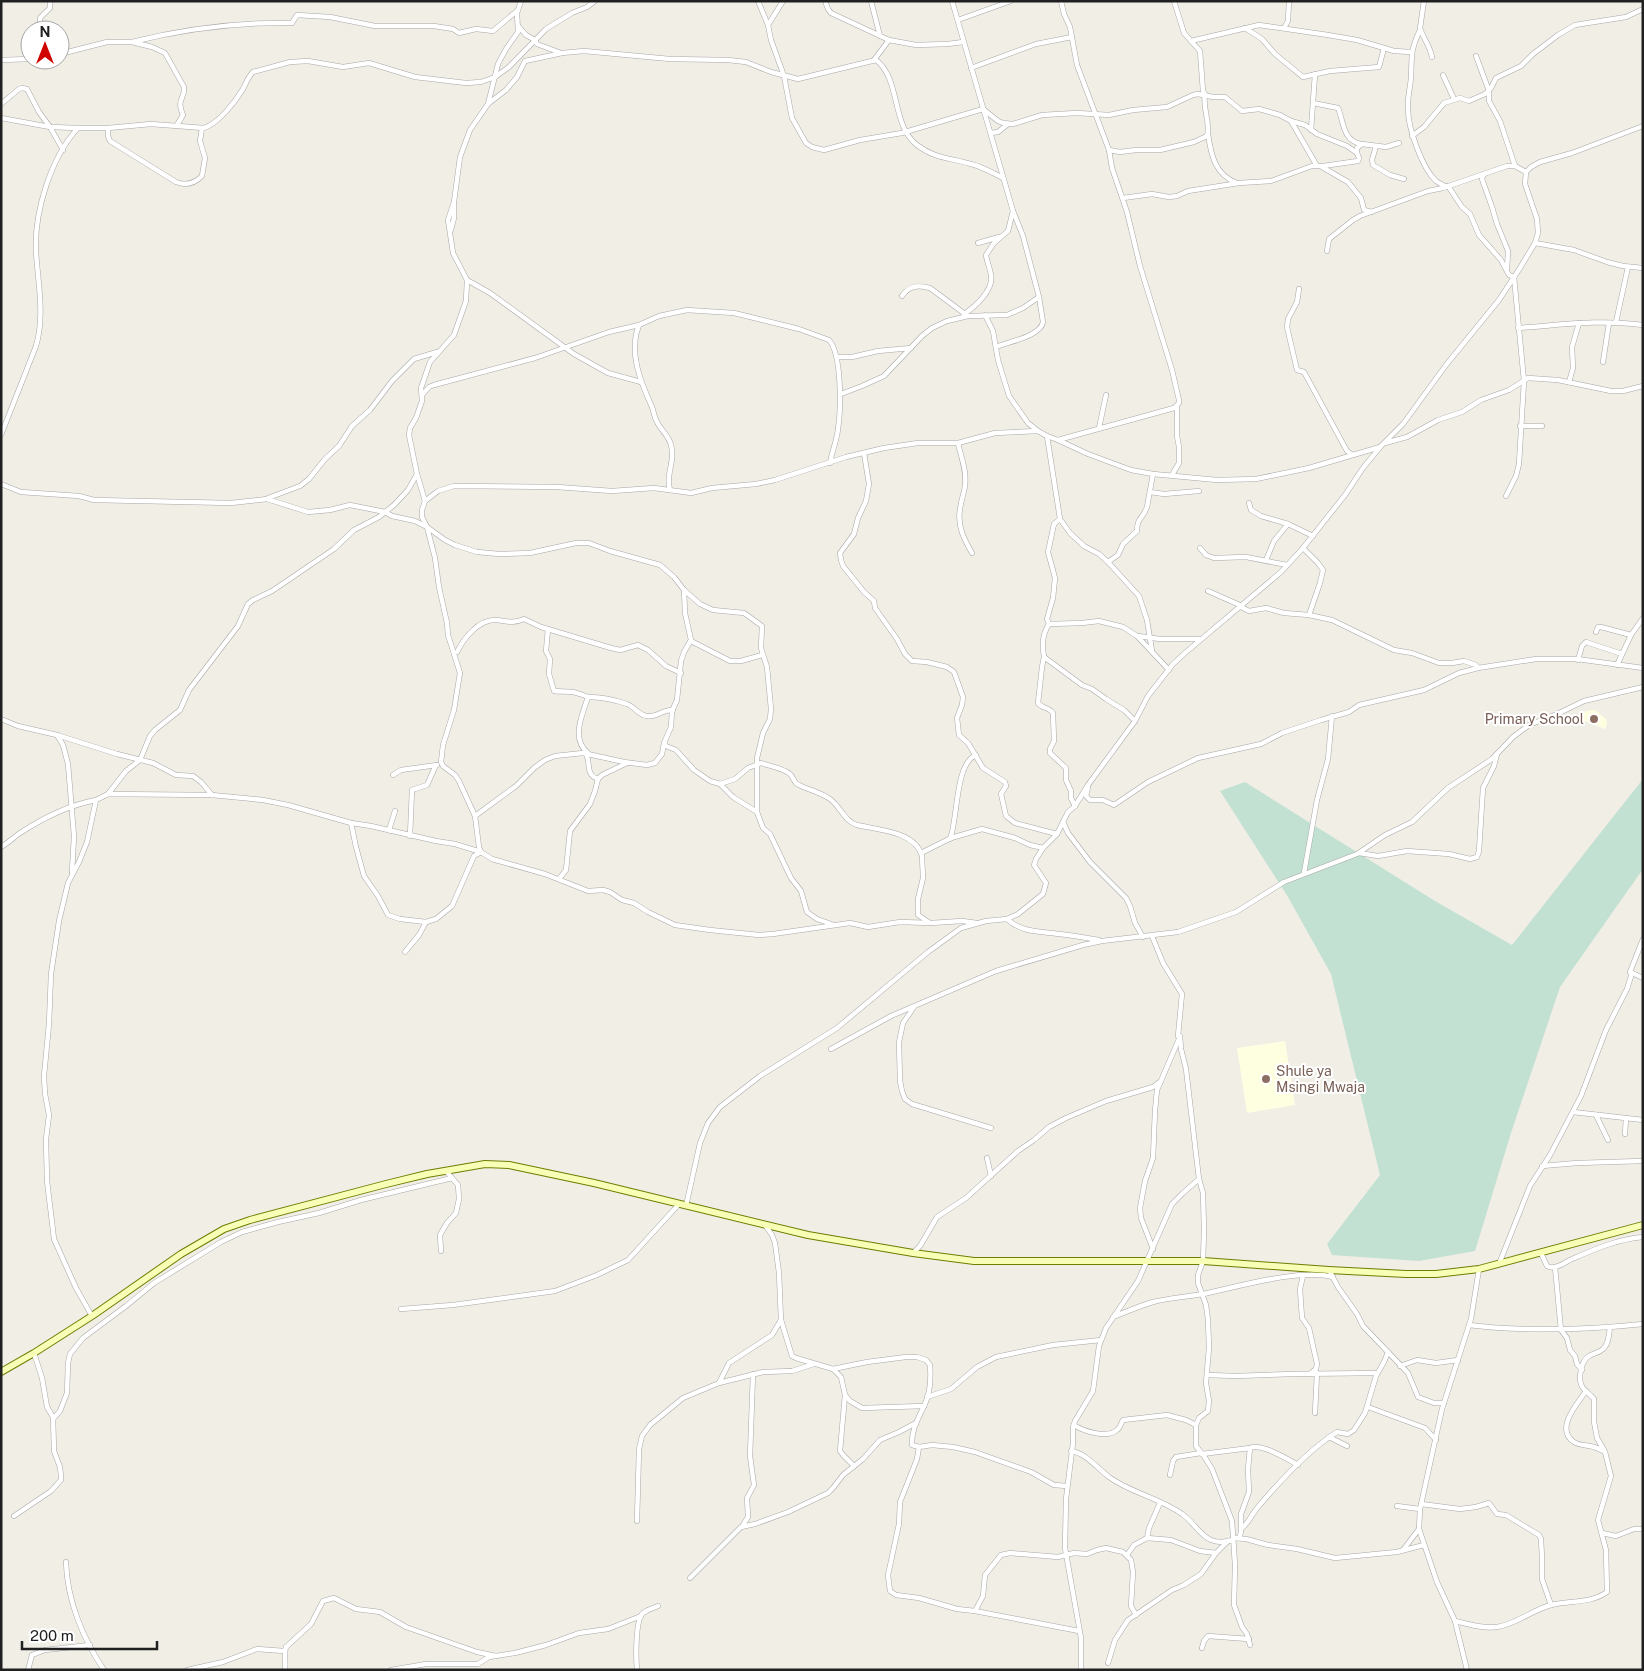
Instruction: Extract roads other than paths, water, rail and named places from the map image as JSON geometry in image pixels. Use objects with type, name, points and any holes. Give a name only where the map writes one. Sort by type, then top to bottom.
[{"type":"main road","points":[[1,1372],[34,1354],[92,1316],[181,1254],[239,1223],[386,1184],[485,1164],[509,1165],[594,1183],[808,1235],[913,1253],[974,1261],[1203,1261],[1329,1270],[1436,1274],[1479,1269],[1643,1225]]},
{"type":"street","points":[[40,20],[50,8],[50,1]]},
{"type":"street","points":[[488,104],[498,64],[516,36],[519,27],[517,13],[521,1]]},
{"type":"street","points":[[1,118],[50,127],[108,128],[147,124],[202,128],[209,126],[220,118],[253,72],[290,62],[314,61],[343,67],[369,63],[415,77],[466,83],[481,82],[494,77],[513,64],[546,29],[595,1]]},
{"type":"street","points":[[758,1],[768,25],[771,40],[784,76],[792,118],[806,144],[812,147],[824,150],[860,140],[907,132],[983,109]]},
{"type":"street","points":[[768,25],[783,1]]},
{"type":"street","points":[[825,1],[831,13],[889,40],[916,45],[964,42]]},
{"type":"street","points":[[870,1],[880,36]]},
{"type":"street","points":[[952,1],[970,68],[1040,297],[1043,322],[1041,329],[1031,335],[996,347]]},
{"type":"street","points":[[958,20],[1011,1]]},
{"type":"street","points":[[1061,1],[1072,37],[1077,65],[1109,150],[1112,168],[1128,212],[1140,266],[1179,396],[1176,436],[1179,447],[1179,463],[1172,475]]},
{"type":"street","points":[[1174,1],[1184,33],[1201,54],[1204,101],[1213,160],[1216,167],[1225,177],[1238,183]]},
{"type":"street","points":[[1284,28],[1288,21],[1289,1]]},
{"type":"street","points":[[1424,1],[1420,30],[1411,52],[1408,119],[1412,136],[1433,177],[1436,181],[1447,186],[1462,207],[1470,214],[1483,240],[1501,260],[1509,275],[1514,277]]},
{"type":"street","points":[[70,52],[94,46],[102,42],[132,42],[242,23],[292,23],[297,15],[341,19],[375,26],[429,25],[453,29],[459,33],[476,29],[493,31],[519,9]]},
{"type":"street","points":[[1412,136],[1424,127],[1442,105],[1454,99],[1461,98],[1469,101],[1488,91],[1496,78],[1521,66],[1530,56],[1575,25],[1626,17],[1643,9]]},
{"type":"street","points":[[1191,41],[1259,25],[1347,39],[1394,51],[1411,52]]},
{"type":"street","points":[[519,27],[526,35],[535,40],[537,44],[562,54]]},
{"type":"street","points":[[1245,28],[1262,39],[1303,77],[1330,71],[1378,67],[1384,48]]},
{"type":"street","points":[[1420,30],[1430,46],[1432,57]]},
{"type":"street","points":[[970,68],[1036,44],[1072,37]]},
{"type":"street","points":[[422,401],[422,388],[430,362],[438,351],[450,341],[466,301],[467,280],[454,253],[448,220],[454,202],[458,170],[464,145],[470,130],[488,104],[506,90],[517,77],[525,62],[584,51],[654,58],[740,60],[784,76],[802,78],[874,60],[889,40]]},
{"type":"street","points":[[132,42],[152,47],[164,53],[183,84],[184,91],[180,103],[183,115],[177,125]]},
{"type":"street","points":[[1476,56],[1488,91],[1489,101],[1500,121],[1516,166]]},
{"type":"street","points":[[1,60],[20,59]]},
{"type":"street","points":[[874,60],[886,72],[902,123],[916,145],[933,156],[973,164],[1003,178]]},
{"type":"street","points":[[1311,130],[1315,74]]},
{"type":"street","points":[[1443,75],[1454,99]]},
{"type":"street","points":[[1,104],[19,89],[25,88],[29,91],[39,112],[63,150]]},
{"type":"street","points":[[991,133],[998,132],[1008,124],[1042,115],[1077,113],[1109,115],[1134,110],[1167,107],[1194,94],[1205,94],[1213,97],[1225,97],[1242,112],[1259,108],[1305,125],[1329,140],[1347,146],[1357,153],[1359,158],[1358,161],[1318,166],[1270,181],[1238,183],[1188,191],[1169,197],[1152,194],[1123,198]]},
{"type":"street","points":[[1313,103],[1338,108],[1345,132],[1352,141],[1360,145]]},
{"type":"street","points":[[983,109],[998,121],[1008,124]]},
{"type":"street","points":[[1291,121],[1318,166],[1348,182],[1361,198],[1364,210],[1372,212]]},
{"type":"street","points":[[686,1206],[700,1143],[708,1123],[720,1107],[760,1076],[837,1028],[928,952],[954,933],[965,926],[1006,919],[1023,911],[1044,892],[1046,883],[1034,865],[1036,859],[1042,848],[1057,834],[1068,812],[1075,806],[1134,721],[1148,696],[1185,653],[1241,606],[1303,548],[1383,445],[1403,424],[1446,365],[1499,300],[1535,243],[1538,232],[1537,219],[1525,184],[1526,172],[1540,162],[1572,153],[1643,126]]},
{"type":"street","points":[[1,435],[36,346],[39,332],[41,315],[36,247],[44,188],[70,137],[78,128]]},
{"type":"street","points":[[108,128],[110,141],[176,182],[185,184],[194,182],[202,176],[205,158],[200,141],[202,128]]},
{"type":"street","points":[[1109,150],[1120,152],[1160,150],[1194,142],[1205,138],[1208,134]]},
{"type":"street","points":[[1347,146],[1389,147],[1399,144]]},
{"type":"street","points":[[1357,153],[1360,145]]},
{"type":"street","points":[[1376,146],[1372,160],[1373,165],[1390,175],[1404,179]]},
{"type":"street","points":[[1327,251],[1328,241],[1334,234],[1353,220],[1372,212],[1428,191],[1507,166],[1516,166],[1526,172]]},
{"type":"street","points":[[1484,174],[1482,179],[1508,251],[1507,271]]},
{"type":"street","points":[[966,315],[978,303],[990,286],[991,274],[986,261],[986,255],[990,246],[1008,231],[1013,211]]},
{"type":"street","points":[[978,243],[1000,237]]},
{"type":"street","points":[[1535,243],[1574,250],[1607,262],[1628,267],[1643,268]]},
{"type":"street","points":[[1616,322],[1628,267]]},
{"type":"street","points":[[1506,496],[1520,464],[1520,426],[1524,381],[1514,277]]},
{"type":"street","points":[[467,280],[490,292],[564,347],[608,373],[641,382]]},
{"type":"street","points":[[902,296],[907,289],[912,287],[930,288],[966,315]]},
{"type":"street","points":[[1299,289],[1298,302],[1287,322],[1297,370],[1304,372],[1347,451],[1353,454]]},
{"type":"street","points":[[840,394],[880,379],[932,328],[966,315],[1007,315],[1023,308],[1040,297]]},
{"type":"street","points":[[422,388],[535,358],[609,332],[639,325],[659,316],[687,310],[734,313],[799,329],[829,340],[834,347],[837,357],[840,394],[838,430],[830,463]]},
{"type":"street","points":[[984,315],[993,331],[1009,396],[1028,423],[1046,436],[1137,472],[1153,474],[1217,480],[1256,479],[1309,468],[1407,437],[1438,420],[1462,412],[1481,400],[1509,390],[1528,378],[1544,378],[1611,391],[1623,391],[1643,386]]},
{"type":"street","points":[[1518,328],[1616,322],[1643,325]]},
{"type":"street","points":[[1569,382],[1572,368],[1572,347],[1579,323]]},
{"type":"street","points":[[1603,362],[1609,323]]},
{"type":"street","points":[[639,325],[634,341],[641,382],[656,421],[671,443],[673,458],[668,478],[670,490]]},
{"type":"street","points":[[837,357],[852,357],[878,351],[911,348]]},
{"type":"street","points":[[1,484],[28,493],[74,495],[94,500],[231,503],[267,499],[300,486],[309,479],[325,459],[339,446],[352,426],[370,410],[392,381],[414,359],[438,351]]},
{"type":"street","points":[[425,501],[409,435],[410,428],[422,401],[422,394],[429,386]]},
{"type":"street","points":[[1099,428],[1106,395]]},
{"type":"street","points":[[1058,440],[1144,417],[1177,406]]},
{"type":"street","points":[[1520,426],[1542,426]]},
{"type":"street","points":[[410,836],[412,790],[427,785],[439,765],[454,710],[460,672],[448,635],[427,527],[422,517],[425,501],[438,491],[454,486],[612,491],[647,488],[691,493],[718,487],[756,484],[884,448],[918,443],[958,443],[995,434],[1038,432]]},
{"type":"street","points":[[1046,436],[1060,519],[1077,540],[1108,562],[1139,596],[1144,607],[1152,652]]},
{"type":"street","points":[[958,443],[965,474],[965,486],[959,515],[960,531],[972,553]]},
{"type":"street","points":[[864,453],[869,484],[866,501],[858,518],[854,534],[840,553],[847,572],[874,601],[875,608],[897,638],[905,654],[912,661],[947,667],[954,672],[963,697],[957,718],[959,735],[968,743],[986,770],[1006,783],[1001,794],[1004,813],[1007,818],[1015,823],[1057,834]]},
{"type":"street","points":[[1,847],[44,819],[108,794],[126,771],[140,760],[152,733],[180,710],[188,692],[238,626],[248,604],[282,585],[334,549],[354,530],[371,522],[385,512],[408,490],[417,474]]},
{"type":"street","points":[[1108,562],[1118,555],[1123,544],[1136,533],[1138,521],[1145,512],[1153,474]]},
{"type":"street","points":[[1150,492],[1164,494],[1199,491]]},
{"type":"street","points":[[267,499],[308,512],[330,510],[350,505],[385,512],[392,516],[410,519],[427,527],[455,545],[477,552],[499,554],[530,553],[570,544],[589,543],[660,565],[674,576],[684,590],[700,604],[717,610],[744,613],[761,625],[762,655],[767,667],[771,714],[763,733],[756,765],[757,812],[763,828],[770,834],[791,878],[801,890],[807,912],[817,919],[835,925]]},
{"type":"street","points":[[1249,503],[1251,510],[1261,516],[1288,524],[1313,536]]},
{"type":"street","points":[[1060,519],[1054,524],[1048,552],[1055,578],[1048,619],[1049,624],[1042,642],[1044,657],[1038,703],[1053,713],[1054,741],[1050,753],[1066,768],[1066,782],[1070,788],[1071,798],[1075,806]]},
{"type":"street","points":[[1266,560],[1274,541],[1288,524]]},
{"type":"street","points":[[1200,548],[1206,555],[1214,558],[1246,557],[1287,565]]},
{"type":"street","points":[[1303,548],[1318,563],[1323,573],[1309,615]]},
{"type":"street","points":[[476,816],[516,786],[545,760],[562,754],[588,753],[629,763],[649,765],[655,763],[662,754],[671,726],[672,710],[677,700],[682,657],[691,641],[685,614],[684,590]]},
{"type":"street","points":[[1208,591],[1249,611],[1266,608],[1284,613],[1309,615],[1339,622],[1394,650],[1412,653],[1440,663],[1464,662],[1476,665],[1478,668]]},
{"type":"street","points":[[1617,665],[1631,635],[1643,618]]},
{"type":"street","points":[[457,652],[464,640],[477,627],[488,621],[512,623],[524,619],[548,629],[620,650],[638,645],[648,650],[666,666],[681,674]]},
{"type":"street","points":[[1049,624],[1082,624],[1099,621],[1123,627],[1137,636],[1169,670]]},
{"type":"street","points":[[1596,632],[1598,627],[1601,627],[1631,635]]},
{"type":"street","points":[[548,629],[546,651],[550,659],[549,674],[552,688],[557,692],[573,692],[588,697],[597,696],[627,704],[647,716],[672,710]]},
{"type":"street","points":[[1137,636],[1201,639]]},
{"type":"street","points":[[691,641],[730,661],[741,661],[762,655]]},
{"type":"street","points":[[1578,660],[1582,646],[1586,642],[1622,654]]},
{"type":"street","points":[[1044,657],[1082,685],[1092,689],[1124,710],[1134,721]]},
{"type":"street","points":[[1088,785],[1086,796],[1088,799],[1103,800],[1114,805],[1148,782],[1198,758],[1261,744],[1282,733],[1349,712],[1359,706],[1424,690],[1459,673],[1478,668],[1536,659],[1578,660],[1643,668]]},
{"type":"street","points":[[831,1049],[891,1016],[996,971],[1075,947],[1102,941],[1152,936],[1185,930],[1216,917],[1236,912],[1284,882],[1359,853],[1385,835],[1418,818],[1448,788],[1484,765],[1529,725],[1584,701],[1643,687]]},
{"type":"street","points":[[588,697],[579,728],[580,743],[584,751],[588,753]]},
{"type":"street","points":[[1304,873],[1317,800],[1328,760],[1332,716]]},
{"type":"street","points":[[1,719],[18,726],[57,735],[157,765],[176,775],[196,777],[212,795]]},
{"type":"street","points":[[57,735],[66,753],[74,836],[72,873]]},
{"type":"street","points":[[664,743],[666,746],[676,750],[694,770],[710,781],[720,784],[734,797],[757,812]]},
{"type":"street","points":[[588,753],[586,754],[589,771],[593,777],[598,779]]},
{"type":"street","points":[[1359,853],[1378,856],[1406,851],[1449,854],[1470,859],[1476,857],[1479,851],[1483,788],[1498,753]]},
{"type":"street","points":[[950,839],[957,810],[962,774],[968,760],[976,755]]},
{"type":"street","points":[[560,879],[566,870],[570,831],[590,804],[596,791],[598,779],[610,771],[629,763]]},
{"type":"street","points":[[720,784],[735,779],[742,772],[761,763],[790,773],[797,784],[816,791],[832,800],[843,814],[856,825],[905,836],[921,853],[923,878],[918,899],[918,915],[931,923]]},
{"type":"street","points":[[393,775],[401,770],[439,765],[459,781],[476,816],[481,852]]},
{"type":"street","points":[[108,794],[212,795],[275,801],[351,823],[455,844],[481,852],[502,863],[560,879],[588,890],[610,892],[622,900],[634,903],[668,922],[688,927],[759,935],[786,933],[850,923],[868,927],[900,922],[962,921],[980,923]]},
{"type":"street","points":[[92,1316],[76,1288],[54,1239],[47,1181],[46,1139],[49,1115],[44,1076],[50,974],[59,921],[68,883],[87,842],[96,800]]},
{"type":"street","points":[[391,831],[389,830],[395,811]]},
{"type":"street","points":[[1064,822],[1068,833],[1090,862],[1126,898],[1143,937]]},
{"type":"street","points":[[351,823],[364,876],[388,915],[409,921],[426,922],[436,919],[452,906],[474,856],[481,852]]},
{"type":"street","points":[[921,853],[950,839],[982,829],[1042,848]]},
{"type":"street","points":[[1006,919],[1030,931],[1102,941]]},
{"type":"street","points":[[405,952],[419,935],[426,922]]},
{"type":"street","points":[[1152,936],[1163,963],[1182,994],[1178,1036],[1180,1036],[1186,1069],[1203,1199],[1203,1261],[1198,1285],[1206,1305],[1208,1320],[1208,1409],[1199,1418],[1196,1425],[1196,1446],[1212,1469],[1234,1528],[1236,1577],[1234,1605],[1250,1645]]},
{"type":"street","points":[[1499,1264],[1525,1197],[1581,1096],[1606,1030],[1627,989],[1632,973],[1630,972],[1643,939]]},
{"type":"street","points":[[1632,973],[1643,978]]},
{"type":"street","points":[[915,1006],[908,1014],[900,1032],[900,1081],[905,1098],[912,1104],[991,1128]]},
{"type":"street","points":[[1153,1249],[1140,1211],[1144,1182],[1153,1158],[1157,1090],[1180,1036]]},
{"type":"street","points":[[913,1253],[920,1246],[937,1217],[966,1198],[1018,1151],[1056,1122],[1106,1101],[1153,1087],[1161,1081]]},
{"type":"street","points":[[1573,1112],[1643,1120]]},
{"type":"street","points":[[1596,1115],[1608,1140]]},
{"type":"street","points":[[1624,1134],[1626,1118]]},
{"type":"street","points":[[987,1158],[991,1176]]},
{"type":"street","points":[[1542,1166],[1643,1161]]},
{"type":"street","points":[[441,1251],[440,1235],[447,1223],[456,1214],[459,1199],[459,1187],[446,1171]]},
{"type":"street","points":[[53,1419],[60,1410],[67,1393],[70,1354],[84,1338],[154,1282],[221,1242],[242,1232],[452,1178]]},
{"type":"street","points":[[1081,1670],[1082,1648],[1066,1555],[1064,1527],[1075,1420],[1095,1385],[1101,1340],[1112,1318],[1134,1287],[1172,1204],[1199,1179]]},
{"type":"street","points":[[401,1309],[452,1305],[555,1291],[597,1275],[628,1260],[679,1204]]},
{"type":"street","points":[[764,1224],[772,1235],[776,1248],[781,1320],[792,1356],[833,1369],[867,1362],[917,1357],[926,1360],[930,1364],[930,1386],[916,1423],[911,1444],[920,1447],[932,1445],[952,1447],[975,1452],[1031,1472],[1054,1485],[1067,1486]]},
{"type":"street","points":[[1541,1253],[1547,1266],[1551,1268],[1608,1245],[1643,1237]]},
{"type":"street","points":[[1555,1267],[1562,1330],[1567,1338],[1570,1350],[1582,1370]]},
{"type":"street","points":[[1467,1670],[1455,1621],[1437,1582],[1419,1529],[1421,1507],[1444,1403],[1470,1325],[1479,1269]]},
{"type":"street","points":[[1329,1270],[1338,1287],[1357,1314],[1362,1326],[1410,1377],[1418,1397],[1434,1403],[1444,1403]]},
{"type":"street","points":[[1112,1318],[1151,1303],[1243,1285],[1303,1276],[1322,1275],[1333,1277]]},
{"type":"street","points":[[1303,1276],[1300,1289],[1302,1318],[1309,1328],[1311,1344],[1317,1364],[1314,1373],[1314,1414]]},
{"type":"street","points":[[719,1383],[729,1363],[772,1335],[781,1320]]},
{"type":"street","points":[[1470,1325],[1496,1328],[1562,1330],[1643,1324]]},
{"type":"street","points":[[1455,1621],[1498,1627],[1512,1623],[1551,1604],[1587,1600],[1607,1592],[1606,1550],[1598,1516],[1611,1476],[1605,1452],[1596,1438],[1594,1399],[1581,1383],[1584,1361],[1588,1356],[1604,1349],[1610,1327]]},
{"type":"street","points":[[927,1397],[951,1389],[977,1367],[996,1357],[1053,1345],[1101,1340]]},
{"type":"street","points":[[1108,1663],[1115,1640],[1128,1620],[1172,1590],[1201,1574],[1216,1553],[1234,1539],[1258,1507],[1287,1474],[1329,1437],[1338,1432],[1348,1434],[1351,1432],[1363,1418],[1368,1407],[1377,1373],[1388,1352]]},
{"type":"street","points":[[14,1516],[51,1491],[61,1480],[60,1467],[54,1451],[53,1419],[47,1407],[42,1378],[34,1354]]},
{"type":"street","points":[[1400,1366],[1417,1360],[1436,1362],[1458,1360]]},
{"type":"street","points":[[637,1521],[639,1449],[642,1436],[650,1425],[683,1398],[719,1383],[753,1374],[792,1371],[815,1364]]},
{"type":"street","points":[[833,1369],[841,1377],[845,1395],[840,1450],[854,1466]]},
{"type":"street","points":[[1207,1375],[1377,1373]]},
{"type":"street","points":[[690,1578],[743,1525],[748,1517],[748,1498],[754,1486],[750,1456],[753,1374]]},
{"type":"street","points":[[1586,1390],[1568,1417],[1568,1435],[1577,1444],[1594,1447],[1605,1452]]},
{"type":"street","points":[[845,1395],[850,1401],[862,1408],[924,1406]]},
{"type":"street","points":[[1368,1407],[1425,1428],[1436,1440]]},
{"type":"street","points":[[1074,1425],[1090,1432],[1110,1434],[1117,1430],[1124,1419],[1167,1415],[1196,1425]]},
{"type":"street","points":[[743,1525],[755,1524],[788,1512],[832,1490],[843,1475],[880,1440],[916,1423]]},
{"type":"street","points":[[1329,1437],[1348,1446]]},
{"type":"street","points":[[1170,1475],[1176,1456],[1255,1446],[1298,1465]]},
{"type":"street","points":[[920,1447],[900,1502],[900,1520],[889,1568],[888,1589],[891,1593],[898,1596],[919,1598],[957,1609],[1079,1630]]},
{"type":"street","points":[[1241,1529],[1241,1514],[1249,1492],[1250,1448]]},
{"type":"street","points":[[1071,1451],[1081,1454],[1110,1478],[1129,1489],[1184,1515],[1199,1532],[1214,1541],[1234,1539],[1297,1549],[1335,1558],[1402,1551],[1424,1545]]},
{"type":"street","points":[[1147,1538],[1148,1528],[1160,1503]]},
{"type":"street","points":[[1397,1506],[1460,1509],[1489,1503],[1497,1514],[1506,1515],[1539,1535],[1541,1539],[1542,1579],[1551,1604]]},
{"type":"street","points":[[1402,1551],[1419,1529]]},
{"type":"street","points":[[1602,1534],[1616,1536],[1634,1529],[1643,1529]]},
{"type":"street","points":[[1127,1555],[1134,1545],[1147,1538],[1171,1540],[1200,1551],[1216,1553]]},
{"type":"street","points":[[975,1611],[983,1596],[985,1575],[1001,1555],[1010,1553],[1050,1557],[1074,1553],[1087,1554],[1106,1548],[1117,1550],[1127,1555],[1133,1563],[1130,1602],[1132,1611],[1136,1615]]},
{"type":"street","points":[[66,1562],[68,1588],[78,1618],[104,1670]]},
{"type":"street","points":[[284,1651],[290,1642],[314,1620],[323,1602],[334,1598],[356,1608],[380,1612],[406,1627],[477,1652],[496,1656]]},
{"type":"street","points":[[391,1670],[426,1664],[476,1665],[489,1658],[546,1645],[579,1632],[606,1629],[641,1616],[658,1606]]},
{"type":"street","points":[[637,1670],[636,1655],[641,1616]]},
{"type":"street","points":[[1202,1648],[1208,1636],[1248,1639]]},
{"type":"street","points":[[28,1670],[32,1655],[45,1650],[90,1645]]},
{"type":"street","points":[[187,1670],[223,1662],[257,1649],[284,1651]]},
{"type":"street","points":[[284,1651],[286,1656],[285,1670]]},
{"type":"place","name":"Primary School","points":[[1594,719]]},
{"type":"place","name":"Shule ya Msingi Mwaja","points":[[1266,1079]]}]
